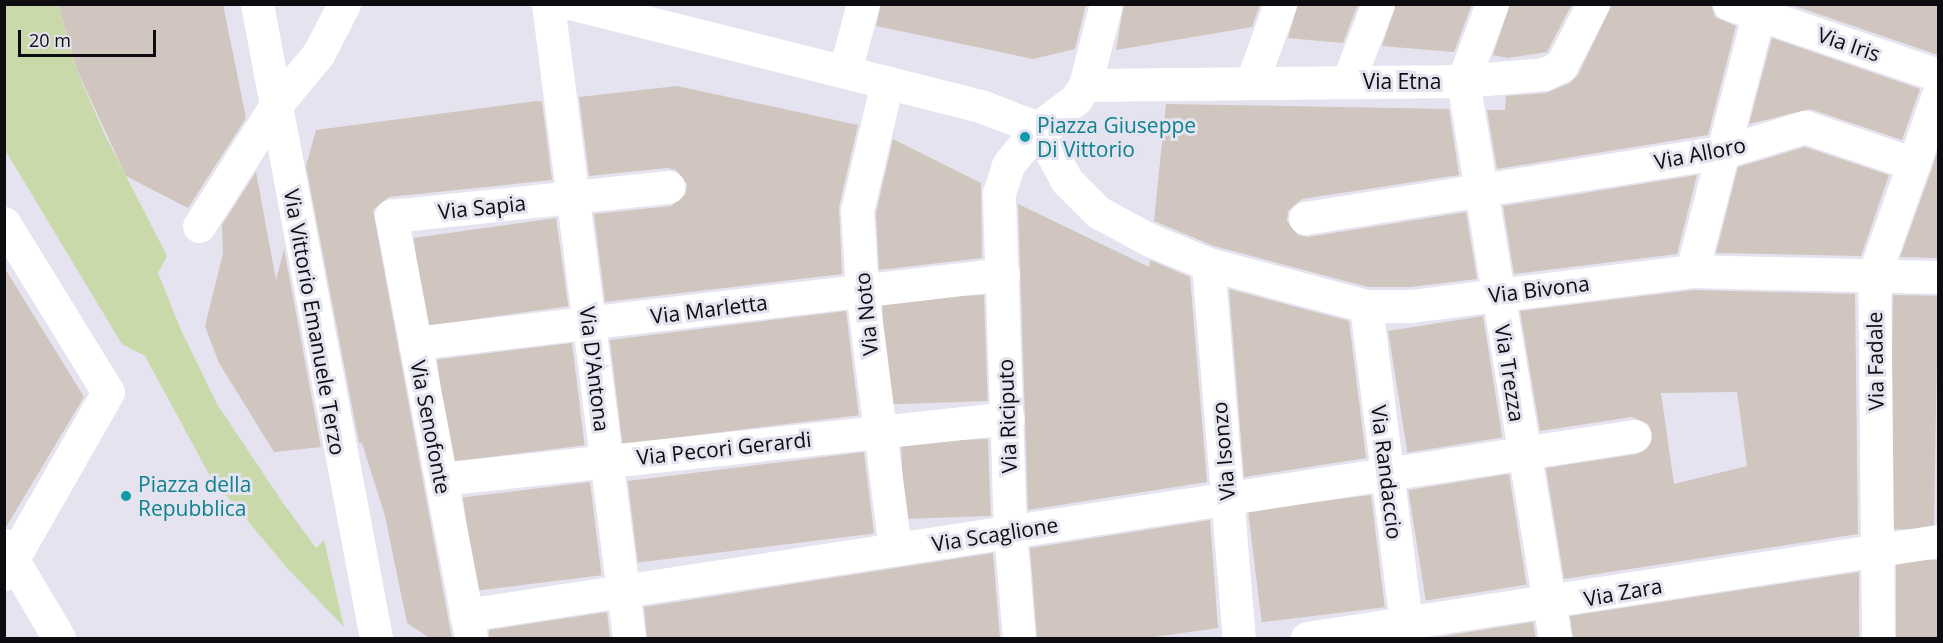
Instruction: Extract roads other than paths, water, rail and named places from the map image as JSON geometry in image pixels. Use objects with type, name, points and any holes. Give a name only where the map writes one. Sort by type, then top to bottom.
[{"type":"street","name":"Via Vittorio Emanuele Terzo","points":[[257,4],[376,639]]},
{"type":"street","points":[[199,226],[276,105],[319,53],[344,4]]},
{"type":"street","name":"Via D'Antona","points":[[548,4],[629,639]]},
{"type":"street","points":[[574,4],[983,107],[1038,128],[1076,99],[1085,85],[1106,4]]},
{"type":"street","points":[[1252,82],[1280,4]]},
{"type":"street","points":[[1348,81],[1378,4]]},
{"type":"street","points":[[1462,81],[1492,4]]},
{"type":"street","name":"Via Etna","points":[[1085,85],[1173,82],[1462,81],[1544,74],[1561,66],[1593,4]]},
{"type":"street","points":[[1692,270],[1723,152],[1750,7]]},
{"type":"street","name":"Via Iris","points":[[1750,7],[1938,75]]},
{"type":"street","points":[[845,71],[860,13]]},
{"type":"street","name":"Via Trezza","points":[[1462,81],[1555,639]]},
{"type":"street","name":"Via Noto","points":[[887,82],[857,211],[862,291],[895,549]]},
{"type":"street","name":"Via Fadale","points":[[1878,639],[1874,275],[1938,95]]},
{"type":"street","name":"Via Alloro","points":[[1305,218],[1723,152],[1805,127],[1914,164]]},
{"type":"street","name":"Via Riciputo","points":[[1019,639],[1010,531],[999,193],[1008,165],[1038,128]]},
{"type":"street","name":"Via Bivona","points":[[1038,128],[1067,181],[1098,212],[1150,240],[1208,264],[1366,306],[1411,306],[1497,293],[1692,270],[1938,277]]},
{"type":"street","name":"Via Sapia","points":[[391,216],[668,187]]},
{"type":"street","name":"Via Senofonte","points":[[391,216],[469,627]]},
{"type":"street","points":[[4,223],[15,265],[108,392],[7,560],[59,639]]},
{"type":"street","name":"Via Isonzo","points":[[1208,264],[1239,639]]},
{"type":"street","name":"Via Marletta","points":[[415,343],[1003,274]]},
{"type":"street","name":"Via Randaccio","points":[[1366,306],[1408,631]]},
{"type":"street","name":"Via Pecori Gerardi","points":[[441,479],[1008,418]]},
{"type":"street","name":"Via Scaglione","points":[[469,627],[623,591],[1634,436]]},
{"type":"street","name":"Via Zara","points":[[1307,639],[1408,631],[1549,604],[1877,548],[1938,541]]},
{"type":"place","name":"Piazza Giuseppe Di Vittorio","points":[[1025,137]]},
{"type":"place","name":"Piazza della Repubblica","points":[[126,496]]}]
